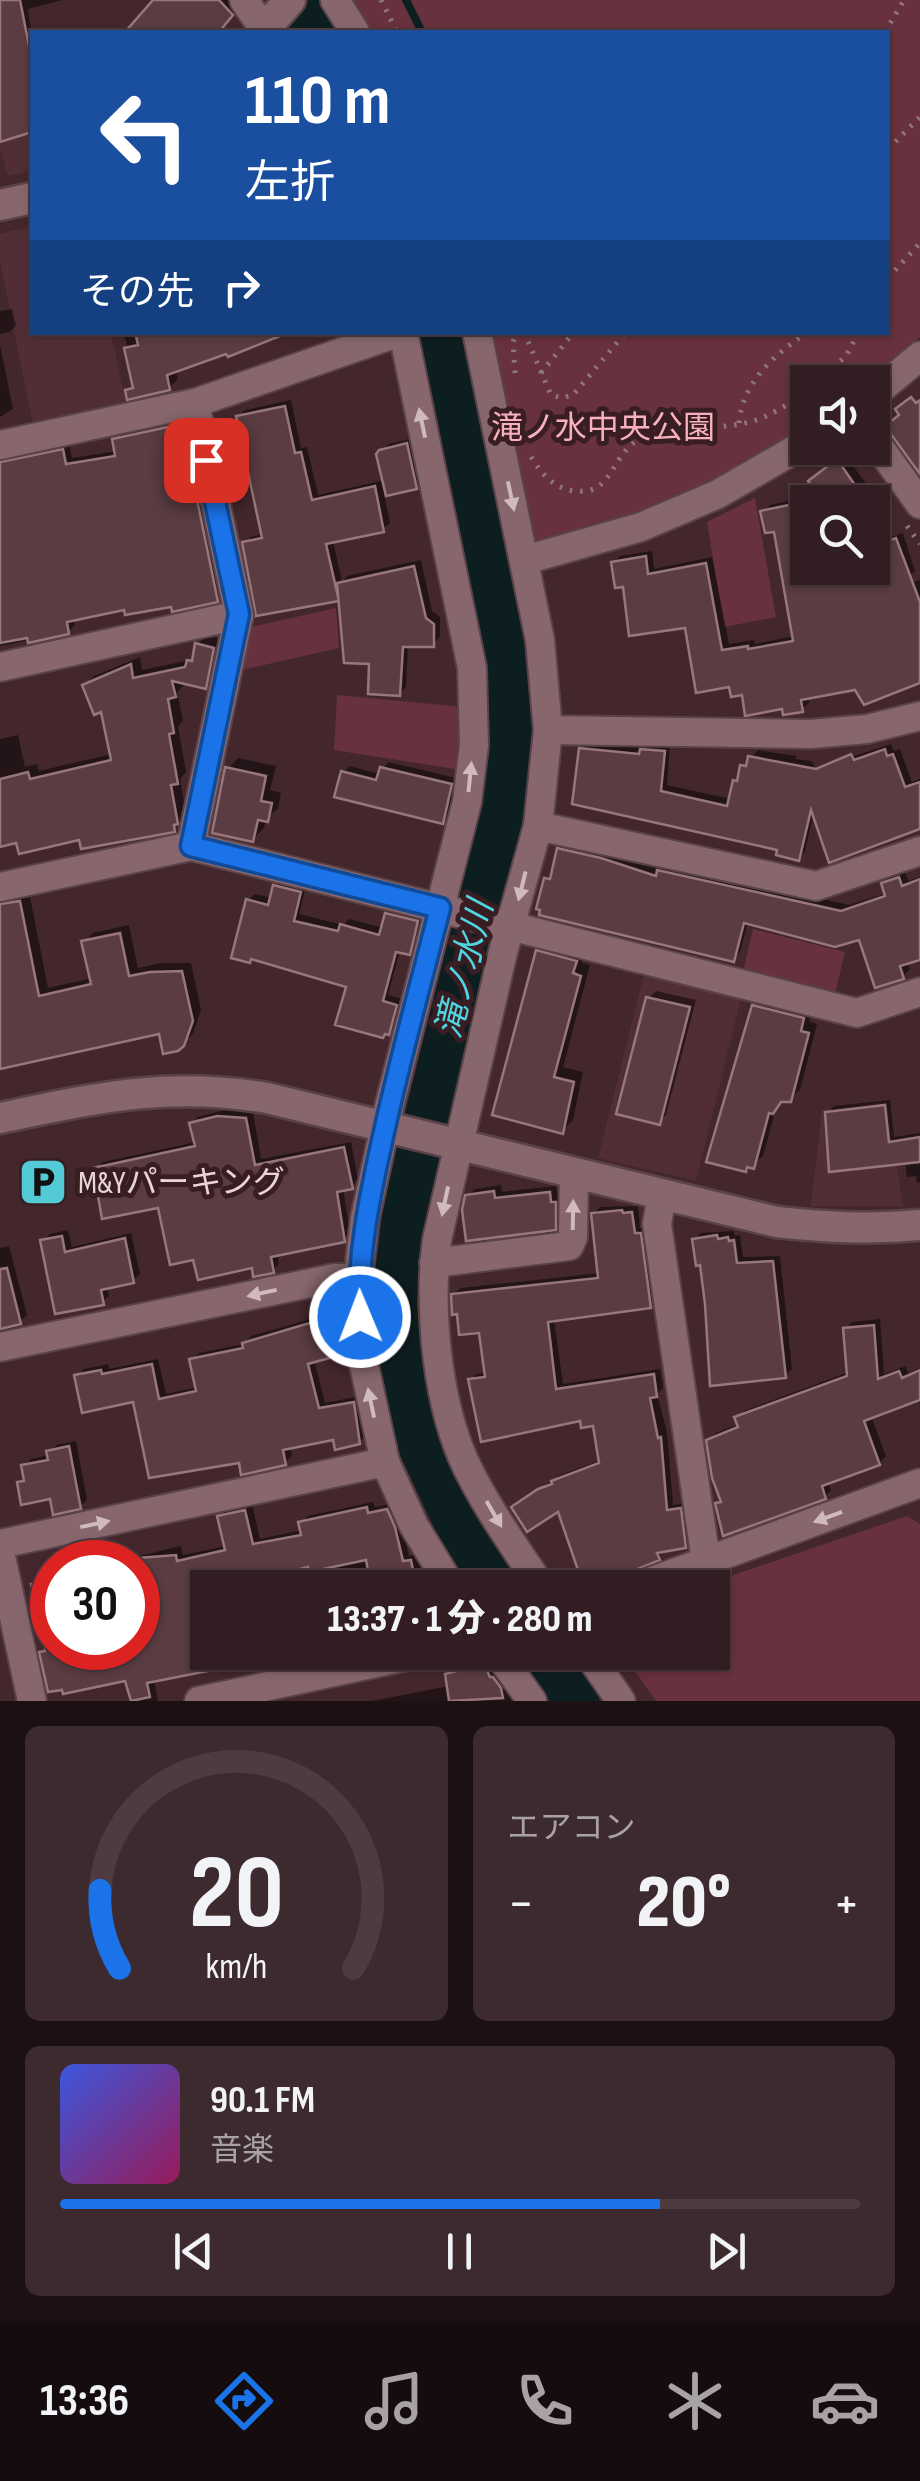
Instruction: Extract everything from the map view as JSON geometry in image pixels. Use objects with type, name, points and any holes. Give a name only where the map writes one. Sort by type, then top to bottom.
[{"type":"street","points":[[244,0],[273,21]]},
{"type":"street","points":[[335,0],[354,30]]},
{"type":"street","points":[[0,206],[30,198]]},
{"type":"street","points":[[0,445],[195,404],[393,335]]},
{"type":"street","points":[[403,335],[472,668],[474,745],[467,802],[476,917],[422,1136],[434,1263],[436,1355],[461,1449],[498,1523],[530,1570]]},
{"type":"street","points":[[441,1570],[414,1526],[385,1462],[362,1356],[358,1278],[365,1218],[422,1136],[476,917],[538,826],[548,730],[540,640],[477,335]]},
{"type":"street","points":[[890,381],[920,356]]},
{"type":"street","points":[[191,846],[239,614],[195,404]]},
{"type":"street","points":[[525,560],[641,527],[718,494],[790,452]]},
{"type":"street","points":[[890,462],[920,504]]},
{"type":"street","points":[[0,667],[239,614]]},
{"type":"street","points":[[548,730],[811,734],[867,729],[920,716]]},
{"type":"street","points":[[538,826],[816,886],[920,851]]},
{"type":"street","points":[[0,887],[191,846],[858,1013],[920,992]]},
{"type":"street","points":[[0,1118],[126,1092],[222,1090],[777,1222],[883,1229],[920,1224]]},
{"type":"street","points":[[434,1263],[569,1246],[573,1237],[574,1174]]},
{"type":"street","points":[[662,1195],[657,1224],[706,1562]]},
{"type":"street","points":[[0,1347],[335,1278],[358,1278]]},
{"type":"street","points":[[0,1544],[385,1462]]},
{"type":"street","points":[[684,1570],[920,1483]]},
{"type":"street","points":[[0,1552],[32,1701]]},
{"type":"street","points":[[200,1701],[344,1670]]},
{"type":"street","points":[[510,1670],[532,1701]]},
{"type":"street","points":[[599,1670],[620,1701]]},
{"type":"path","points":[[382,0],[396,30]]},
{"type":"path","points":[[886,30],[904,0]]},
{"type":"path","points":[[890,146],[920,117]]},
{"type":"path","points":[[890,276],[920,243]]},
{"type":"path","points":[[516,389],[513,342],[518,335]]},
{"type":"path","points":[[522,335],[551,395],[562,398],[573,394],[623,335]]},
{"type":"path","points":[[541,373],[572,335]]},
{"type":"path","points":[[739,423],[741,406],[766,366],[803,335]]},
{"type":"path","points":[[836,365],[857,335]]},
{"type":"path","points":[[527,450],[541,474],[555,486],[574,492],[592,490],[607,480],[622,451],[647,436],[751,422],[790,403]]},
{"type":"shaded area","points":[[30,48],[30,170],[8,176],[0,148],[0,56]]},
{"type":"shaded area","points":[[30,226],[30,335],[111,335],[127,409],[34,429],[0,261],[0,234]]},
{"type":"shaded area","points":[[645,970],[742,994],[696,1181],[598,1158]]},
{"type":"shaded area","points":[[887,1102],[903,1206],[811,1206],[822,1110]]},
{"type":"green space","name":"滝ノ水中央公園","points":[[343,0],[920,0],[920,337],[889,365],[790,365],[790,441],[712,483],[542,546],[525,532],[486,335],[890,335],[890,30],[362,30]]},
{"type":"green space","points":[[755,498],[776,617],[724,627],[707,522]]},
{"type":"green space","points":[[336,608],[339,648],[237,671],[246,628]]},
{"type":"green space","points":[[337,695],[464,707],[461,770],[334,750]]},
{"type":"green space","points":[[753,929],[845,952],[834,998],[742,976]]},
{"type":"green space","points":[[907,1516],[920,1524],[920,1701],[656,1701],[634,1670],[730,1670],[730,1576]]},
{"type":"building","points":[[0,0],[20,0],[30,51],[30,133],[0,142]]},
{"type":"building","points":[[153,0],[219,0],[233,15],[221,30],[127,30]]},
{"type":"building","points":[[136,335],[280,336],[167,375],[170,390],[127,400],[125,390],[133,388],[124,348],[138,345]]},
{"type":"building","points":[[911,397],[916,403],[920,400],[920,474],[890,433],[890,422],[899,415],[895,409]]},
{"type":"building","points":[[285,406],[295,453],[301,452],[312,500],[375,486],[384,532],[326,544],[339,601],[256,616],[242,542],[262,538],[236,416]]},
{"type":"building","points":[[182,426],[218,602],[172,612],[171,607],[125,615],[124,610],[67,622],[69,634],[28,643],[27,638],[0,643],[0,462],[63,449],[66,464],[115,456],[112,439]]},
{"type":"building","points":[[407,443],[417,489],[386,496],[376,454]]},
{"type":"building","points":[[829,465],[841,465],[855,485],[811,485],[808,481]]},
{"type":"building","points":[[790,505],[790,585],[890,585],[890,540],[896,538],[920,602],[920,683],[864,705],[855,690],[801,700],[803,712],[783,715],[782,709],[745,716],[742,695],[731,697],[729,687],[696,693],[685,628],[629,636],[623,587],[615,588],[611,562],[646,556],[648,574],[706,563],[722,650],[793,641],[774,532],[765,533],[760,511]]},
{"type":"building","points":[[414,566],[426,618],[434,624],[434,647],[403,647],[400,696],[368,694],[369,664],[344,663],[337,583]]},
{"type":"building","points":[[195,643],[214,648],[206,689],[172,681],[176,697],[168,699],[174,733],[169,734],[178,784],[171,785],[178,824],[174,825],[175,832],[81,849],[79,840],[19,854],[16,843],[0,847],[0,779],[28,772],[30,779],[111,760],[101,712],[94,715],[82,685],[131,664],[133,678],[185,667],[187,660],[192,661]]},
{"type":"building","points":[[579,748],[639,754],[640,749],[665,751],[661,791],[727,806],[733,780],[737,781],[740,765],[746,766],[748,756],[816,769],[851,754],[854,760],[885,749],[887,756],[893,754],[905,787],[920,782],[920,829],[829,863],[811,810],[799,861],[776,855],[777,850],[572,804]]},
{"type":"building","points":[[225,767],[266,776],[261,801],[272,803],[268,822],[258,820],[253,842],[212,833]]},
{"type":"building","points":[[380,767],[452,784],[443,824],[334,797],[341,771],[376,780]]},
{"type":"building","points":[[557,848],[656,876],[657,870],[841,911],[885,896],[881,883],[899,877],[902,886],[920,879],[920,960],[900,966],[904,979],[875,988],[859,940],[835,947],[744,923],[734,962],[539,915],[540,910],[536,909],[544,878],[550,879]]},
{"type":"building","points":[[273,885],[301,892],[294,921],[338,931],[340,924],[379,935],[385,913],[418,921],[410,955],[396,952],[383,1001],[397,1005],[389,1035],[383,1038],[335,1025],[346,987],[251,959],[250,963],[231,958],[246,899],[268,905]]},
{"type":"building","points":[[20,901],[39,996],[91,984],[81,941],[120,933],[129,976],[182,971],[193,1021],[184,1046],[163,1054],[159,1034],[0,1069],[0,904]]},
{"type":"building","points":[[536,950],[577,961],[573,973],[581,976],[554,1077],[574,1082],[563,1134],[492,1115]]},
{"type":"building","points":[[646,997],[690,1007],[660,1125],[616,1114]]},
{"type":"building","points":[[752,1005],[804,1018],[801,1031],[809,1033],[791,1102],[781,1102],[773,1114],[769,1113],[754,1169],[747,1167],[746,1172],[706,1162]]},
{"type":"building","points":[[885,1105],[889,1142],[920,1137],[920,1162],[829,1172],[825,1112]]},
{"type":"building","points":[[217,1116],[246,1118],[255,1165],[344,1147],[353,1189],[337,1192],[345,1242],[271,1257],[274,1273],[253,1277],[252,1268],[198,1280],[193,1260],[170,1265],[158,1208],[102,1219],[93,1168],[195,1146],[189,1123]]},
{"type":"building","points":[[494,1191],[495,1198],[550,1192],[551,1202],[556,1202],[556,1230],[466,1241],[462,1210],[465,1195]]},
{"type":"building","points":[[632,1212],[635,1233],[641,1233],[651,1308],[548,1322],[556,1389],[654,1374],[657,1397],[650,1398],[658,1438],[661,1437],[667,1510],[681,1508],[686,1548],[657,1553],[660,1560],[636,1570],[578,1570],[558,1512],[527,1532],[511,1507],[552,1484],[551,1481],[599,1463],[593,1426],[581,1428],[580,1421],[481,1442],[468,1379],[485,1377],[479,1333],[459,1335],[457,1314],[452,1315],[451,1294],[598,1278],[591,1213]]},
{"type":"building","points":[[717,1235],[718,1239],[734,1240],[737,1263],[773,1261],[786,1378],[710,1386],[705,1304],[692,1239]]},
{"type":"building","points":[[62,1236],[65,1252],[125,1238],[134,1283],[101,1290],[104,1305],[55,1314],[40,1240]]},
{"type":"building","points":[[7,1268],[21,1324],[0,1329],[0,1269]]},
{"type":"building","points":[[340,1314],[344,1354],[308,1364],[319,1408],[354,1402],[360,1444],[335,1450],[333,1440],[283,1450],[286,1465],[241,1475],[239,1463],[149,1478],[133,1402],[82,1413],[74,1375],[152,1364],[159,1399],[196,1391],[189,1359],[243,1348],[242,1343]]},
{"type":"building","points":[[874,1325],[878,1379],[899,1371],[902,1378],[920,1370],[920,1400],[864,1421],[880,1465],[822,1486],[826,1499],[723,1536],[715,1503],[721,1502],[712,1478],[706,1440],[738,1427],[734,1417],[847,1376],[843,1328]]},
{"type":"building","points":[[69,1446],[81,1509],[53,1515],[50,1499],[21,1505],[17,1482],[24,1481],[21,1465],[48,1460],[46,1451]]},
{"type":"building","points":[[367,1507],[368,1513],[387,1509],[403,1561],[411,1560],[413,1570],[368,1570],[366,1560],[318,1570],[190,1570],[190,1670],[208,1671],[147,1683],[150,1697],[131,1701],[125,1681],[63,1694],[62,1690],[48,1692],[43,1670],[160,1670],[160,1556],[176,1555],[177,1561],[225,1550],[217,1516],[245,1510],[253,1544],[301,1535],[298,1522]]},
{"type":"building","points":[[487,1670],[501,1688],[503,1698],[449,1701],[445,1674]]},
{"type":"waterway","name":"滝ノ水川","points":[[292,0],[313,30]]},
{"type":"waterway","points":[[406,0],[421,30]]},
{"type":"waterway","name":"滝ノ水川","points":[[441,335],[504,641],[511,735],[502,816],[406,1203],[394,1301],[399,1357],[417,1438],[464,1539],[485,1570]]},
{"type":"waterway","name":"滝ノ水川","points":[[555,1670],[577,1701]]},
{"type":"place","name":"M&Yパーキング","points":[[43,1182]]},
{"type":"route","points":[[206,460],[239,614],[191,846],[440,908],[365,1218],[358,1278],[360,1317]]}]
